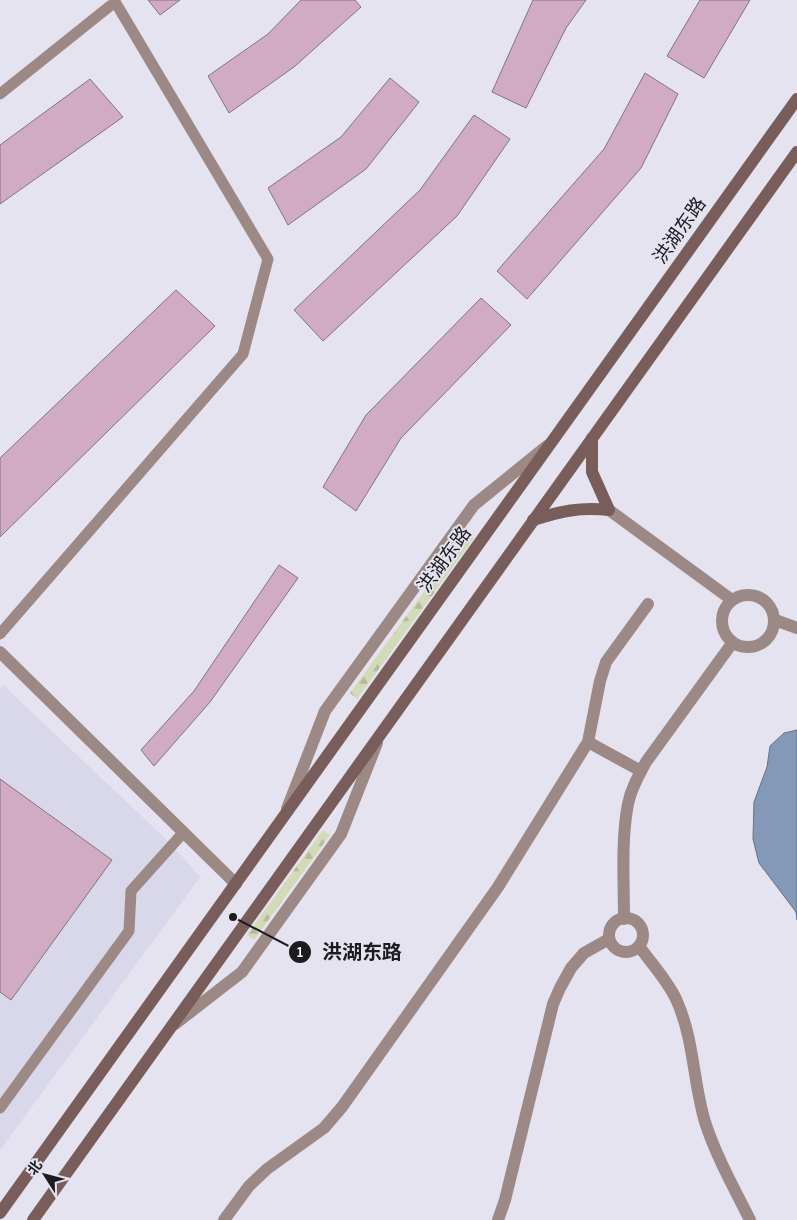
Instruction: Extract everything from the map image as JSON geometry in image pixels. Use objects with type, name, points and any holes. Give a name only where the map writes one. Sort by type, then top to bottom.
[{"type":"main road","name":"洪湖东路","points":[[0,1213],[797,99]]},
{"type":"main road","points":[[33,1220],[797,152]]},
{"type":"main road","points":[[533,520],[566,510],[585,508],[609,510],[592,472],[592,438]]},
{"type":"street","points":[[284,816],[324,711],[474,505],[554,440]]},
{"type":"street","points":[[609,510],[732,600]]},
{"type":"street","points":[[746,594],[763,598],[774,611],[775,620],[774,629],[763,642],[747,647],[733,642],[725,634],[722,626],[725,609],[732,600],[746,594]]},
{"type":"street","points":[[224,1220],[249,1186],[267,1168],[324,1128],[342,1107],[498,887],[588,742],[600,680],[606,662],[648,604]]},
{"type":"street","points":[[775,620],[797,628]]},
{"type":"street","points":[[624,919],[628,803],[634,783],[684,708],[733,642]]},
{"type":"street","points":[[0,652],[236,884]]},
{"type":"street","points":[[169,1029],[242,972],[341,834],[382,731]]},
{"type":"street","points":[[588,742],[641,771]]},
{"type":"street","points":[[624,919],[634,921],[639,925],[642,935],[639,946],[630,952],[619,951],[611,944],[609,939],[609,933],[614,924],[624,919]]},
{"type":"street","points":[[498,1220],[505,1200],[557,996],[571,968],[584,953],[609,939]]},
{"type":"street","points":[[639,946],[675,997],[682,1014],[688,1033],[704,1119],[712,1144],[750,1220]]},
{"type":"lane","points":[[0,94],[114,1],[268,259],[243,354],[0,634]]},
{"type":"lane","points":[[0,1108],[129,931],[131,891],[183,833]]},
{"type":"shaded area","points":[[3,685],[172,845],[200,877],[0,1150],[0,689]]},
{"type":"green space","points":[[467,533],[474,538],[357,699],[350,693]]},
{"type":"green space","points":[[323,830],[330,835],[254,940],[247,935]]},
{"type":"water","points":[[797,730],[797,920],[796,912],[759,863],[753,839],[754,802],[767,767],[770,746],[784,733]]},
{"type":"building","points":[[148,0],[180,0],[160,15]]},
{"type":"building","points":[[301,0],[355,0],[361,7],[294,67],[229,113],[208,76],[268,34]]},
{"type":"building","points":[[533,0],[586,0],[566,28],[526,108],[492,92]]},
{"type":"building","points":[[700,0],[750,0],[704,78],[667,56]]},
{"type":"building","points":[[645,73],[678,94],[641,168],[527,299],[497,271],[604,149]]},
{"type":"building","points":[[390,78],[419,102],[366,169],[288,225],[268,188],[341,137]]},
{"type":"building","points":[[90,79],[123,117],[0,204],[0,145]]},
{"type":"building","points":[[474,115],[510,139],[457,216],[323,341],[294,310],[420,190]]},
{"type":"building","points":[[176,290],[215,326],[0,537],[0,458]]},
{"type":"building","points":[[481,298],[511,325],[401,438],[356,511],[323,487],[366,415]]},
{"type":"building","points":[[279,565],[298,578],[210,702],[154,766],[141,750],[194,691]]},
{"type":"building","points":[[0,779],[112,860],[11,1000],[0,992]]},
{"type":"place","name":"洪湖东路","points":[[233,917]]}]
